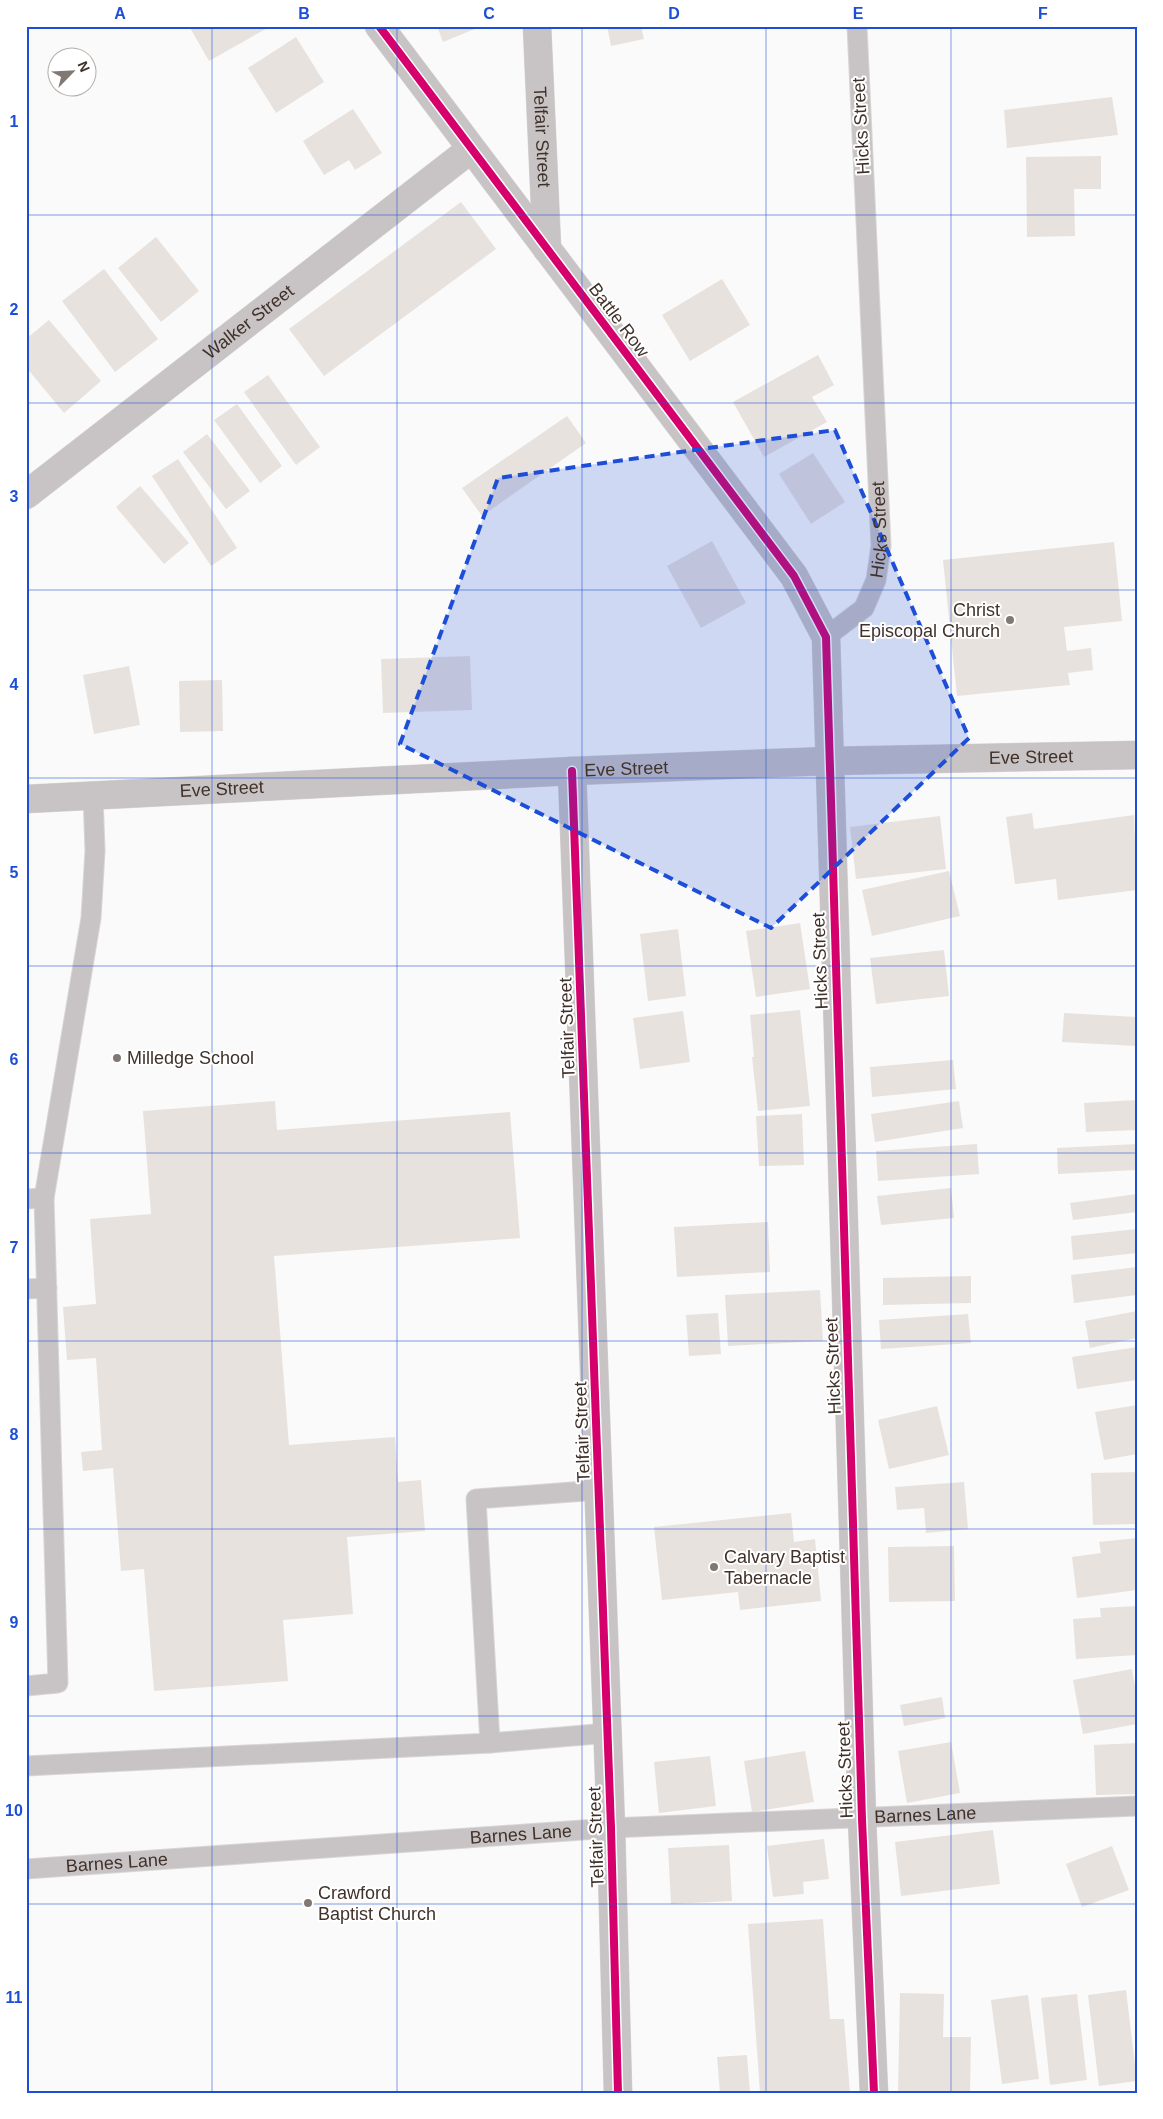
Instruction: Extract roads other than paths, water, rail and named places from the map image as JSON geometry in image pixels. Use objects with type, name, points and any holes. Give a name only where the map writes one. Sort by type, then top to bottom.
[{"type":"street","name":"Battle Row","points":[[379,26],[794,576],[826,637]]},
{"type":"street","name":"Telfair Street","points":[[537,26],[547,249]]},
{"type":"street","name":"Walker Street","points":[[26,495],[471,149]]},
{"type":"street","name":"Hicks Street","points":[[826,637],[862,1819],[874,2093]]},
{"type":"street","name":"Eve Street","points":[[26,799],[572,771],[829,761],[1137,755]]},
{"type":"street","name":"Telfair Street","points":[[572,771],[608,1733],[618,2093]]},
{"type":"lane","name":"Hicks Street","points":[[826,637],[864,608],[876,580],[881,546],[857,26]]},
{"type":"lane","points":[[26,1686],[58,1683],[47,1288],[35,1198],[91,918],[95,851],[93,796]]},
{"type":"lane","points":[[26,1289],[47,1288]]},
{"type":"lane","points":[[490,1743],[476,1500],[599,1490]]},
{"type":"lane","points":[[26,1766],[490,1743],[608,1733]]},
{"type":"lane","name":"Barnes Lane","points":[[26,1869],[611,1828],[1137,1806]]},
{"type":"place","name":"Christ Episcopal Church","points":[[1010,620]]},
{"type":"place","name":"Milledge School","points":[[117,1058]]},
{"type":"place","name":"Calvary Baptist Tabernacle","points":[[714,1567]]},
{"type":"place","name":"Crawford Baptist Church","points":[[308,1903]]}]
